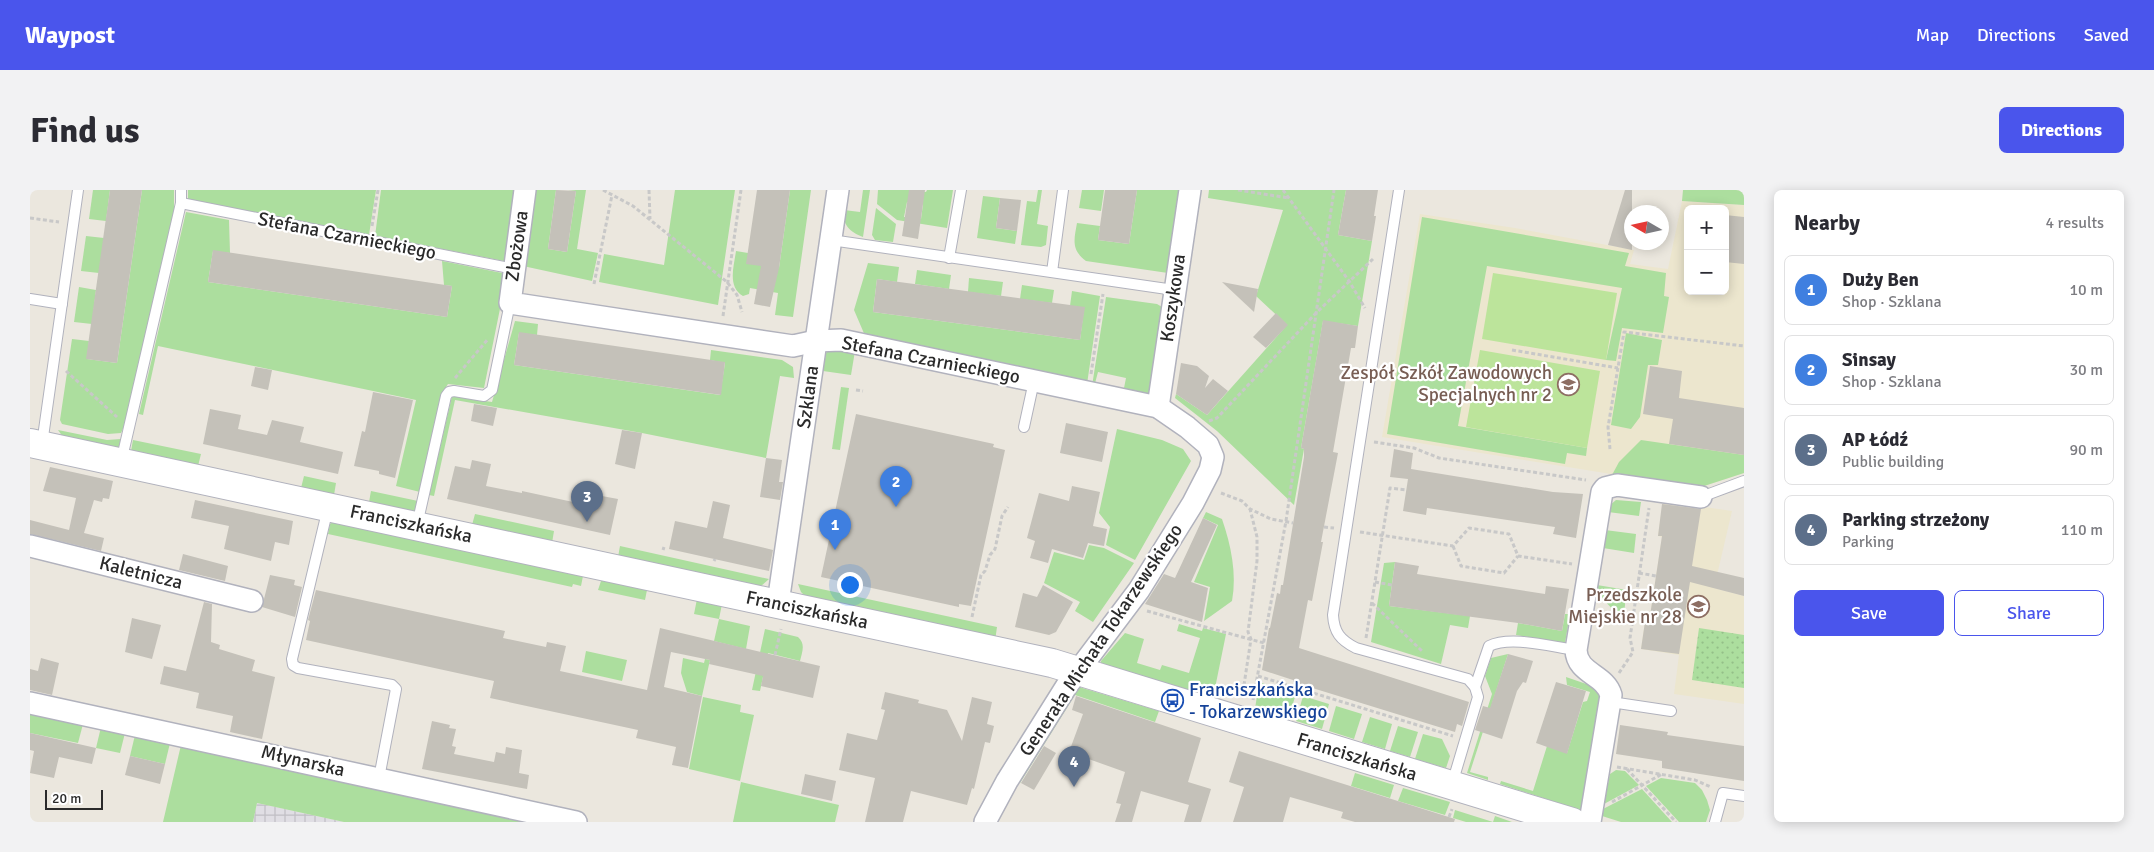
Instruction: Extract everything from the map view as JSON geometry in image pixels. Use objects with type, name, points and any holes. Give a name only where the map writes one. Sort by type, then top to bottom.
[{"type":"street","name":"Zbożowa","points":[[510,303],[525,190]]},
{"type":"street","name":"Szklana","points":[[780,614],[838,190]]},
{"type":"street","name":"Koszykowa","points":[[1158,407],[1190,190]]},
{"type":"street","name":"Stefana Czarnieckiego","points":[[510,303],[793,346],[816,341],[841,340],[1158,407],[1187,427],[1208,445],[1213,457]]},
{"type":"street","name":"Franciszkańska","points":[[36,444],[124,449],[328,507],[417,526],[780,614],[1052,663],[1077,671],[1244,712],[1452,797],[1585,819]]},
{"type":"street","name":"Generała Michała Tokarzewskiego","points":[[985,822],[1007,781],[1077,671],[1139,590],[1203,486],[1213,457]]},
{"type":"street","points":[[1585,819],[1599,764],[1610,695],[1605,682],[1588,672],[1581,665],[1576,650],[1600,497],[1605,488],[1617,485],[1701,497]]},
{"type":"street","name":"Kaletnicza","points":[[30,546],[252,601]]},
{"type":"street","name":"Młynarska","points":[[30,703],[576,822]]},
{"type":"lane","points":[[36,444],[62,304],[78,190]]},
{"type":"lane","points":[[124,449],[181,203],[181,190]]},
{"type":"lane","points":[[949,258],[961,190]]},
{"type":"lane","points":[[1052,272],[1063,190]]},
{"type":"lane","points":[[1399,190],[1333,615],[1334,624],[1340,638],[1348,644],[1364,651],[1468,679],[1475,687],[1478,697],[1465,739],[1452,797]]},
{"type":"lane","name":"Stefana Czarnieckiego","points":[[181,203],[514,269]]},
{"type":"lane","points":[[831,240],[1174,290]]},
{"type":"lane","points":[[30,298],[62,304]]},
{"type":"lane","points":[[417,526],[446,396],[449,392],[484,396],[492,390],[510,303]]},
{"type":"lane","points":[[1024,426],[1034,381]]},
{"type":"lane","points":[[1701,497],[1744,481]]},
{"type":"lane","points":[[328,507],[292,659],[293,665],[298,668],[392,685],[396,689],[379,778]]},
{"type":"lane","points":[[1475,687],[1489,646],[1493,644],[1510,641],[1576,650]]},
{"type":"lane","points":[[1610,695],[1671,711]]},
{"type":"lane","points":[[1715,822],[1722,792],[1744,796]]},
{"type":"path","points":[[370,241],[378,190]]},
{"type":"path","points":[[603,190],[633,206],[727,282],[737,294],[742,312]]},
{"type":"path","points":[[649,190],[650,219]]},
{"type":"path","points":[[720,334],[740,190]]},
{"type":"path","points":[[1238,190],[1289,198]]},
{"type":"path","points":[[1283,190],[1326,248],[1365,308]]},
{"type":"path","points":[[1250,509],[1257,537],[1256,576],[1248,632],[1250,639],[1240,710],[1244,712],[1258,676],[1286,521],[1334,190]]},
{"type":"path","points":[[594,284],[612,195]]},
{"type":"path","points":[[1187,427],[1217,418],[1317,312],[1374,257],[1372,264]]},
{"type":"path","points":[[1089,392],[1105,281]]},
{"type":"path","points":[[1364,313],[1366,299]]},
{"type":"path","points":[[449,392],[450,384],[496,329],[505,330]]},
{"type":"path","points":[[1610,450],[1608,427],[1624,332],[1744,346]]},
{"type":"path","points":[[1512,350],[1618,368]]},
{"type":"path","points":[[64,369],[125,424],[124,449]]},
{"type":"path","points":[[856,390],[863,391]]},
{"type":"path","points":[[1361,440],[1414,448],[1440,458],[1584,479],[1605,488]]},
{"type":"path","points":[[1203,486],[1242,501],[1250,509],[1271,519],[1293,523]]},
{"type":"path","points":[[1364,651],[1390,488],[1407,490]]},
{"type":"path","points":[[1610,695],[1633,652],[1630,638],[1652,490]]},
{"type":"path","points":[[972,617],[981,576],[995,549],[1002,516],[1008,507]]},
{"type":"path","points":[[1453,546],[1469,528],[1509,534],[1518,556]]},
{"type":"path","points":[[1346,530],[1453,546]]},
{"type":"path","points":[[1453,546],[1461,566],[1495,572],[1504,573],[1518,556]]},
{"type":"path","points":[[1518,556],[1590,566]]},
{"type":"path","points":[[1639,573],[1656,576]]},
{"type":"path","points":[[1375,582],[1392,585]]},
{"type":"path","points":[[1372,603],[1444,672]]},
{"type":"path","points":[[1141,609],[1264,642]]},
{"type":"path","points":[[775,655],[780,614]]},
{"type":"path","points":[[1258,676],[1465,739]]},
{"type":"path","points":[[1599,764],[1695,780],[1722,792]]},
{"type":"path","points":[[1626,768],[1676,822]]},
{"type":"path","points":[[1585,819],[1662,774]]},
{"type":"path","points":[[1449,817],[1452,797]]},
{"type":"shaded area","name":"Zespół Szkół Zawodowych Specjalnych nr 2","points":[[1682,201],[1744,205],[1744,473],[1698,488],[1382,437],[1420,214],[1515,228],[1624,248],[1624,250],[1634,250],[1630,264],[1668,269]]},
{"type":"shaded area","name":"Przedszkole Miejskie nr 28","points":[[1663,501],[1732,511],[1714,588],[1744,596],[1744,704],[1674,694],[1679,655],[1641,649],[1646,615],[1650,615],[1662,537],[1658,536]]},
{"type":"shaded area","points":[[257,803],[344,822],[253,822]]},
{"type":"green space","points":[[93,190],[110,190],[106,221],[89,219]]},
{"type":"green space","points":[[142,190],[174,190],[174,211],[125,424],[121,433],[108,434],[62,424],[60,420],[72,339],[89,341],[87,359],[117,363]]},
{"type":"green space","points":[[188,190],[376,190],[369,235],[188,199]]},
{"type":"green space","points":[[381,190],[519,190],[509,262],[375,236]]},
{"type":"green space","points":[[534,190],[556,190],[548,249],[567,252],[576,191],[568,190],[586,190],[577,249],[598,253],[592,281],[523,266]]},
{"type":"green space","points":[[675,190],[735,190],[718,305],[599,282],[604,254],[664,265]]},
{"type":"green space","points":[[790,190],[811,190],[793,317],[775,315],[778,293],[750,288],[749,294],[743,296],[738,292],[733,282],[736,251],[748,253],[779,268]]},
{"type":"green space","points":[[863,190],[870,190],[863,237],[854,233],[848,227],[844,220],[844,210],[860,212]]},
{"type":"green space","points":[[878,190],[926,192],[927,190],[953,190],[947,228],[897,220],[877,204]],"holes":[[[907,202],[923,204],[921,219],[904,217]]]},
{"type":"green space","points":[[1038,190],[1042,190],[1037,224],[1048,226],[1046,245],[1041,247],[1021,245],[1027,201],[1036,202]]},
{"type":"green space","points":[[1082,190],[1104,190],[1101,211],[1079,208]]},
{"type":"green space","points":[[1137,190],[1181,190],[1168,273],[1086,261],[1076,249],[1077,223],[1100,226],[1098,240],[1129,244]]},
{"type":"green space","points":[[1209,190],[1346,190],[1338,235],[1372,241],[1358,326],[1323,321],[1301,448],[1304,449],[1294,505],[1217,431],[1175,398],[1176,394],[1207,415],[1287,325],[1256,296],[1283,210],[1208,198]]},
{"type":"green space","points":[[1683,190],[1744,190],[1744,205],[1682,201]]},
{"type":"green space","points":[[983,196],[1000,198],[996,228],[1017,231],[1015,244],[977,238]]},
{"type":"green space","points":[[876,208],[896,224],[893,242],[875,240],[872,235]]},
{"type":"green space","points":[[186,212],[229,220],[230,253],[213,251],[208,282],[447,317],[452,286],[444,285],[442,261],[507,274],[484,388],[448,384],[442,393],[420,492],[396,486],[416,400],[158,346],[143,415],[139,414]]},
{"type":"green space","points":[[1422,217],[1629,253],[1625,266],[1666,273],[1664,296],[1669,297],[1663,333],[1622,328],[1616,361],[1606,360],[1622,288],[1487,266],[1458,426],[1587,448],[1586,456],[1567,453],[1565,464],[1387,434]]},
{"type":"green space","points":[[86,236],[104,238],[99,273],[81,271]]},
{"type":"green space","points":[[868,263],[899,267],[897,282],[877,279],[873,312],[1080,340],[1084,308],[1070,306],[1072,291],[1100,296],[1087,384],[866,338],[854,310]]},
{"type":"green space","points":[[917,270],[951,275],[949,289],[915,284]]},
{"type":"green space","points":[[1493,273],[1617,293],[1606,360],[1482,339]]},
{"type":"green space","points":[[969,278],[1003,282],[1001,296],[968,292]]},
{"type":"green space","points":[[1022,285],[1054,290],[1052,303],[1020,299]]},
{"type":"green space","points":[[79,287],[96,290],[92,324],[74,322]]},
{"type":"green space","points":[[1106,297],[1157,304],[1162,307],[1152,391],[1148,396],[1123,393],[1126,378],[1098,372],[1094,387],[1092,386]]},
{"type":"green space","points":[[515,321],[538,324],[537,335],[519,333],[514,365],[720,395],[725,363],[710,360],[711,350],[782,360],[793,367],[794,378],[780,376],[766,458],[642,433],[455,400],[434,496],[429,495],[452,396],[492,402]]},
{"type":"green space","points":[[1626,333],[1662,340],[1658,365],[1648,365],[1640,417],[1631,429],[1611,425]]},
{"type":"green space","points":[[831,348],[855,351],[851,375],[823,371],[826,353]]},
{"type":"green space","points":[[1480,350],[1600,371],[1587,448],[1466,427]]},
{"type":"green space","points":[[841,387],[849,388],[840,450],[832,449]]},
{"type":"green space","points":[[1117,429],[1162,440],[1183,449],[1191,461],[1135,560],[1106,545],[1110,527],[1099,513]]},
{"type":"green space","points":[[58,430],[107,440],[121,439],[118,449],[63,437]]},
{"type":"green space","points":[[133,440],[201,454],[198,466],[131,451]]},
{"type":"green space","points":[[1641,440],[1744,455],[1744,473],[1698,488],[1612,475],[1619,462]]},
{"type":"green space","points":[[304,476],[336,483],[334,495],[301,488]]},
{"type":"green space","points":[[371,491],[418,501],[415,513],[369,502]]},
{"type":"green space","points":[[1616,500],[1641,502],[1639,516],[1608,512],[1609,506]]},
{"type":"green space","points":[[1206,512],[1222,519],[1230,549],[1234,580],[1232,601],[1204,621],[1210,587],[1194,582],[1218,525],[1203,518]]},
{"type":"green space","points":[[475,514],[554,531],[552,543],[472,525]]},
{"type":"green space","points":[[333,522],[583,576],[581,586],[573,584],[572,587],[328,534],[330,524]]},
{"type":"green space","points":[[1605,530],[1636,534],[1634,553],[1603,548]]},
{"type":"green space","points":[[1089,545],[1104,548],[1134,563],[1093,622],[1075,611],[1080,602],[1044,583],[1054,552],[1084,560]]},
{"type":"green space","points":[[620,546],[769,579],[761,586],[618,557]]},
{"type":"green space","points":[[1395,562],[1389,606],[1470,616],[1468,628],[1450,625],[1441,664],[1371,642],[1384,563]]},
{"type":"green space","points":[[602,578],[647,590],[645,600],[598,590]]},
{"type":"green space","points":[[798,584],[997,627],[995,641],[806,597],[801,592]]},
{"type":"green space","points":[[1597,585],[1627,590],[1623,620],[1596,592]]},
{"type":"green space","points":[[697,599],[722,604],[719,619],[694,614]]},
{"type":"green space","points":[[1565,614],[1570,614],[1565,643],[1516,635],[1518,623],[1562,631]]},
{"type":"green space","points":[[719,619],[750,626],[746,649],[714,641]]},
{"type":"green space","points":[[1179,624],[1202,631],[1203,628],[1226,634],[1213,698],[1101,664],[1101,661],[1125,633],[1144,639],[1137,663],[1160,670],[1162,665],[1189,673],[1200,638],[1177,631]]},
{"type":"green space","points":[[1699,628],[1744,635],[1744,688],[1692,680]]},
{"type":"green space","points":[[765,629],[798,637],[803,645],[800,661],[768,653],[760,691],[752,690]]},
{"type":"green space","points":[[586,651],[627,660],[622,681],[582,672]]},
{"type":"green space","points":[[1508,654],[1470,772],[1488,777],[1488,780],[1467,773],[1492,694],[1485,676],[1491,658]]},
{"type":"green space","points":[[683,658],[704,663],[705,659],[710,660],[702,696],[687,692],[681,673]]},
{"type":"green space","points":[[1566,677],[1598,688],[1603,692],[1583,811],[1500,784],[1501,781],[1533,791],[1547,746],[1567,753],[1583,702],[1587,701],[1590,692],[1567,685]]},
{"type":"green space","points":[[1259,682],[1296,694],[1288,719],[1255,709]]},
{"type":"green space","points":[[1079,687],[1159,711],[1155,722],[1075,695],[1020,783],[1017,781]]},
{"type":"green space","points":[[1303,696],[1329,704],[1322,729],[1296,721]]},
{"type":"green space","points":[[703,697],[741,705],[740,712],[754,715],[740,781],[689,769]]},
{"type":"green space","points":[[1336,706],[1362,714],[1354,739],[1329,731]]},
{"type":"green space","points":[[30,712],[83,724],[78,743],[30,733]]},
{"type":"green space","points":[[1370,717],[1392,724],[1385,749],[1362,742]]},
{"type":"green space","points":[[1398,726],[1418,732],[1410,757],[1390,751]]},
{"type":"green space","points":[[101,727],[125,733],[120,753],[96,748]]},
{"type":"green space","points":[[1423,734],[1442,739],[1450,756],[1446,768],[1415,759]]},
{"type":"green space","points":[[135,735],[170,743],[165,764],[130,756]]},
{"type":"green space","points":[[181,745],[534,822],[344,822],[257,803],[253,822],[163,822]]},
{"type":"green space","points":[[1616,770],[1625,771],[1639,785],[1604,804],[1610,774]]},
{"type":"green space","points":[[1355,773],[1394,785],[1390,798],[1351,786]]},
{"type":"green space","points":[[1661,778],[1695,783],[1702,790],[1710,810],[1706,822],[1679,822],[1646,786]]},
{"type":"green space","points":[[741,782],[839,805],[835,822],[733,822]]},
{"type":"green space","points":[[1403,788],[1450,802],[1445,815],[1398,801]]},
{"type":"green space","points":[[1642,789],[1672,822],[1621,822],[1602,816],[1603,809]]},
{"type":"green space","points":[[1455,810],[1493,822],[1466,822],[1453,818]]},
{"type":"green space","points":[[1495,816],[1512,822],[1493,822]]},
{"type":"building","points":[[110,190],[142,190],[117,363],[86,359]]},
{"type":"building","points":[[556,190],[576,191],[567,252],[548,249]]},
{"type":"building","points":[[757,190],[790,190],[779,268],[770,307],[754,304],[761,266],[746,264]]},
{"type":"building","points":[[909,190],[925,190],[918,239],[902,236]]},
{"type":"building","points":[[1105,190],[1137,190],[1129,244],[1098,240]]},
{"type":"building","points":[[1346,190],[1378,190],[1372,241],[1338,235]]},
{"type":"building","points":[[1625,190],[1632,190],[1632,205],[1624,205],[1624,248],[1608,245]]},
{"type":"building","points":[[1000,198],[1021,200],[1017,231],[996,228]]},
{"type":"building","points":[[1729,215],[1744,217],[1744,264],[1729,262]]},
{"type":"building","points":[[213,250],[452,286],[447,317],[208,282]]},
{"type":"building","points":[[877,279],[1085,307],[1080,340],[873,312]]},
{"type":"building","points":[[1222,282],[1258,289],[1254,312]]},
{"type":"building","points":[[1276,313],[1288,325],[1266,348],[1253,337]]},
{"type":"building","points":[[1323,320],[1358,326],[1355,348],[1351,348],[1333,452],[1338,453],[1321,542],[1323,542],[1312,601],[1308,600],[1299,648],[1469,702],[1462,726],[1457,724],[1455,732],[1293,682],[1293,680],[1262,670],[1277,593],[1280,594],[1281,585],[1283,585],[1304,457],[1304,449],[1301,448]]},
{"type":"building","points":[[519,332],[725,362],[721,395],[514,365]]},
{"type":"building","points":[[1181,363],[1197,366],[1209,376],[1205,388],[1213,379],[1228,391],[1207,415],[1176,394]]},
{"type":"building","points":[[1650,366],[1682,371],[1679,398],[1744,408],[1744,455],[1669,444],[1673,419],[1643,414]]},
{"type":"building","points":[[255,367],[272,370],[268,390],[251,386]]},
{"type":"building","points":[[373,392],[413,400],[395,478],[379,474],[379,471],[354,466],[362,431],[365,432]]},
{"type":"building","points":[[474,404],[497,408],[493,426],[471,421]]},
{"type":"building","points":[[210,409],[241,415],[238,429],[267,435],[272,420],[304,427],[300,442],[343,452],[338,474],[203,444]]},
{"type":"building","points":[[856,414],[994,444],[993,447],[1005,450],[971,606],[959,604],[959,607],[821,577]]},
{"type":"building","points":[[1066,423],[1108,432],[1102,462],[1060,453]]},
{"type":"building","points":[[622,430],[642,433],[635,469],[615,464]]},
{"type":"building","points":[[1394,449],[1413,453],[1411,469],[1553,492],[1583,494],[1576,538],[1553,534],[1555,527],[1427,508],[1426,515],[1403,511],[1408,479],[1390,477]]},
{"type":"building","points":[[766,458],[782,460],[779,482],[783,482],[780,500],[760,497]]},
{"type":"building","points":[[472,460],[491,464],[486,486],[522,493],[522,491],[573,502],[575,491],[618,499],[610,535],[447,499],[455,466],[470,469]]},
{"type":"building","points":[[50,467],[113,481],[109,499],[103,498],[102,502],[94,500],[84,533],[104,538],[101,551],[30,534],[30,520],[69,530],[76,498],[43,491]]},
{"type":"building","points":[[1072,486],[1100,492],[1093,526],[1107,529],[1104,546],[1088,543],[1083,558],[1052,549],[1048,563],[1030,558],[1035,541],[1027,538],[1039,493],[1069,501]]},
{"type":"building","points":[[195,500],[293,521],[289,545],[275,542],[271,561],[224,549],[229,526],[191,518]]},
{"type":"building","points":[[713,501],[730,505],[723,538],[773,550],[769,571],[669,549],[675,521],[707,528]]},
{"type":"building","points":[[1662,504],[1701,509],[1692,566],[1744,578],[1744,596],[1690,582],[1679,654],[1641,649],[1646,615],[1650,616],[1662,536],[1658,536]]},
{"type":"building","points":[[1203,518],[1217,525],[1191,582],[1208,588],[1202,622],[1145,604],[1164,574],[1175,578]]},
{"type":"building","points":[[183,554],[228,566],[225,581],[179,570]]},
{"type":"building","points":[[1395,562],[1419,566],[1417,574],[1545,594],[1546,586],[1569,589],[1562,631],[1518,623],[1389,606]]},
{"type":"building","points":[[270,575],[295,580],[294,585],[302,587],[295,617],[262,607]]},
{"type":"building","points":[[1043,585],[1073,602],[1056,632],[1049,635],[1015,627],[1023,593],[1037,597]]},
{"type":"building","points":[[316,590],[505,631],[503,638],[546,647],[547,642],[566,646],[560,671],[647,690],[660,628],[820,666],[813,698],[761,686],[763,676],[709,664],[710,660],[671,652],[664,687],[702,696],[688,768],[672,765],[676,747],[636,738],[638,730],[490,698],[494,681],[306,640],[310,621],[308,620]]},
{"type":"building","points":[[204,602],[212,604],[211,642],[220,645],[219,649],[255,660],[252,671],[275,677],[262,739],[230,732],[233,716],[196,708],[199,693],[160,684],[164,666],[186,671]]},
{"type":"building","points":[[132,618],[161,625],[152,659],[125,652]]},
{"type":"building","points":[[1508,654],[1533,661],[1526,683],[1523,682],[1517,691],[1502,739],[1475,730],[1483,706],[1490,708]]},
{"type":"building","points":[[41,658],[59,663],[52,695],[30,690],[30,669],[38,671]]},
{"type":"building","points":[[1556,682],[1586,691],[1567,754],[1536,743]]},
{"type":"building","points":[[885,692],[919,700],[918,703],[947,710],[962,741],[972,697],[992,702],[987,724],[994,726],[990,743],[985,742],[974,789],[972,788],[967,805],[911,791],[903,822],[865,822],[875,778],[839,770],[847,733],[877,740],[885,710],[881,709]]},
{"type":"building","points":[[1076,696],[1201,738],[1188,782],[1211,789],[1201,822],[1184,822],[1189,805],[1141,791],[1132,822],[1115,822],[1121,804],[1116,803],[1125,772],[1069,752],[1083,714],[1072,710]]},
{"type":"building","points":[[432,721],[450,725],[449,728],[456,729],[452,746],[456,747],[454,754],[494,762],[496,752],[505,754],[506,747],[522,750],[519,773],[529,775],[527,789],[422,769]]},
{"type":"building","points":[[1620,725],[1668,732],[1667,735],[1744,746],[1744,781],[1662,768],[1662,761],[1616,754]]},
{"type":"building","points":[[30,733],[96,748],[92,764],[59,757],[54,778],[30,773],[34,751],[30,750]]},
{"type":"building","points":[[1044,746],[1056,753],[1034,790],[1021,783]]},
{"type":"building","points":[[1239,751],[1455,819],[1454,822],[1355,822],[1341,818],[1343,812],[1290,797],[1283,822],[1233,822],[1244,787],[1229,782]]},
{"type":"building","points":[[130,756],[165,764],[160,784],[125,775]]},
{"type":"building","points":[[805,774],[836,781],[832,801],[801,794]]},
{"type":"place","name":"Zespół Szkół Zawodowych Specjalnych nr 2","points":[[1568,384]]},
{"type":"place","name":"Sinsay","points":[[896,507]]},
{"type":"place","name":"AP Łódź","points":[[587,522]]},
{"type":"place","name":"Duży Ben","points":[[835,550]]},
{"type":"place","name":"Przedszkole Miejskie nr 28","points":[[1698,606]]},
{"type":"place","name":"Franciszkańska - Tokarzewskiego","points":[[1173,701]]},
{"type":"place","name":"Parking strzeżony","points":[[1074,787]]}]
